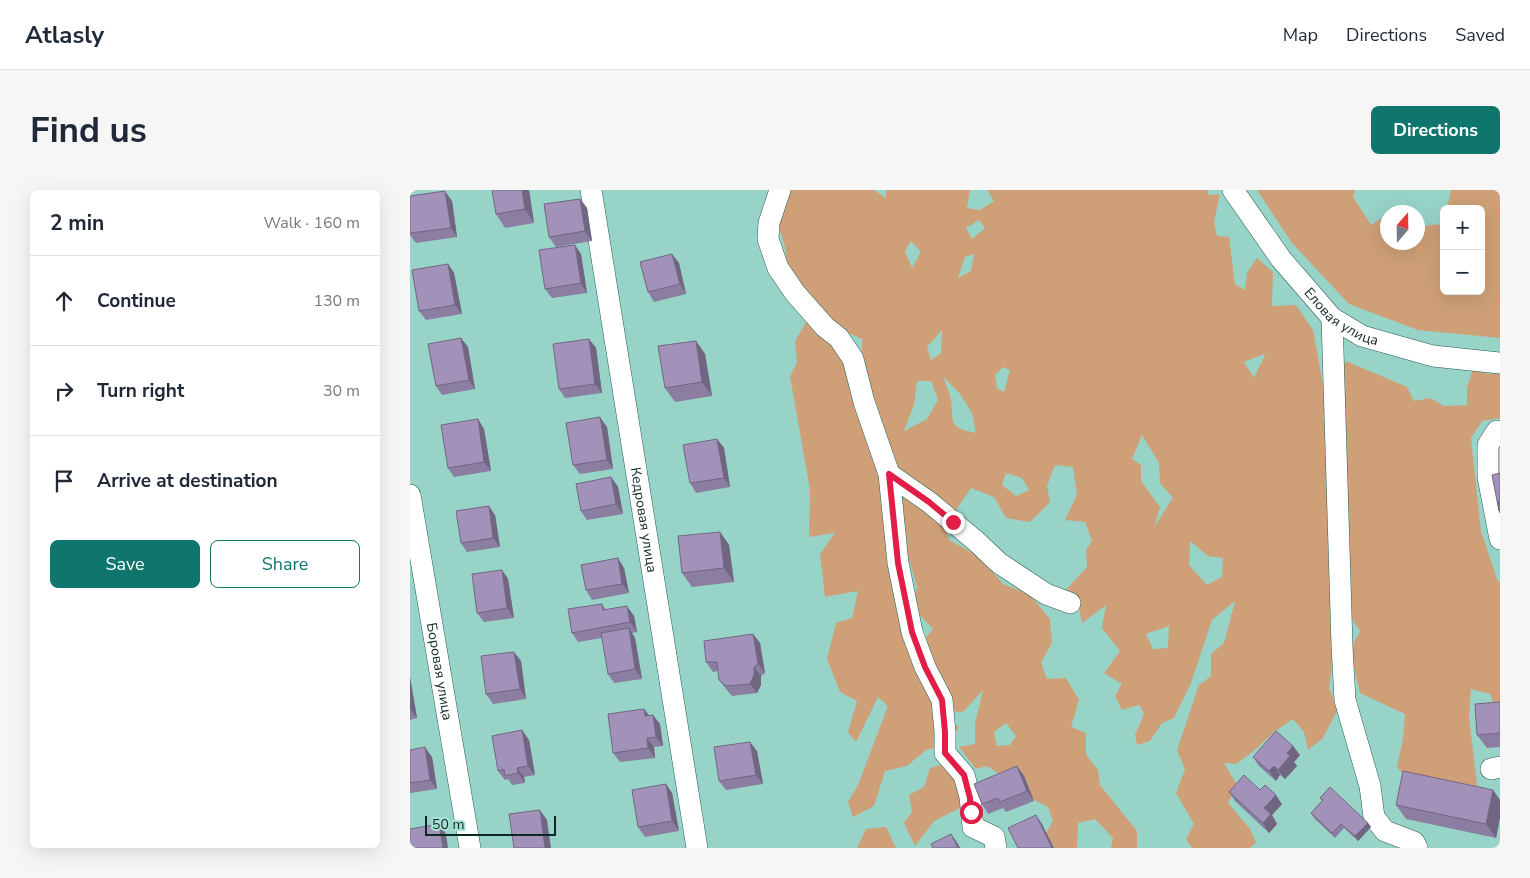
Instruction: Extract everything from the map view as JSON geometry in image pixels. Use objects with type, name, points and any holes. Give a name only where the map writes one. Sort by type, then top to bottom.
[{"type":"street","name":"Кедровая улица","points":[[591,190],[697,848]]},
{"type":"street","points":[[780,190],[769,222],[768,240],[778,268],[795,293],[826,327],[839,338],[853,359],[864,402],[889,474],[898,563],[912,632],[925,667],[942,700],[945,753],[964,775],[970,798],[972,827],[994,837],[996,848]]},
{"type":"street","name":"Еловая улица","points":[[1233,190],[1281,260],[1332,318],[1362,336],[1433,356],[1500,363]]},
{"type":"street","points":[[1332,318],[1341,636],[1345,700],[1370,786],[1374,817],[1385,831],[1414,842],[1417,848]]},
{"type":"street","points":[[1498,430],[1500,452]]},
{"type":"street","points":[[1498,430],[1488,445],[1488,477],[1500,539]]},
{"type":"street","points":[[889,474],[929,502],[999,563],[1046,594],[1070,603]]},
{"type":"street","name":"Боровая улица","points":[[410,495],[470,848]]},
{"type":"shaded area","points":[[779,190],[874,190],[886,198],[886,190],[970,190],[967,208],[980,210],[994,201],[987,190],[1207,190],[1208,195],[1220,194],[1214,222],[1217,236],[1229,237],[1235,284],[1245,290],[1247,273],[1257,258],[1273,272],[1272,306],[1296,305],[1313,330],[1327,406],[1332,666],[1329,688],[1338,709],[1323,738],[1308,750],[1304,732],[1293,719],[1274,732],[1255,750],[1236,764],[1224,763],[1237,785],[1228,803],[1250,829],[1256,843],[1250,848],[1192,848],[1186,839],[1194,824],[1176,793],[1185,769],[1177,750],[1199,685],[1211,676],[1211,654],[1224,643],[1235,601],[1212,620],[1191,683],[1174,718],[1162,723],[1150,741],[1137,745],[1135,735],[1144,714],[1139,705],[1122,710],[1115,696],[1122,684],[1104,673],[1120,651],[1102,628],[1106,605],[1082,623],[1079,606],[1064,592],[1087,567],[1086,550],[1092,541],[1085,522],[1065,520],[1077,495],[1073,467],[1055,465],[1047,486],[1050,502],[1030,522],[1006,518],[994,497],[971,488],[954,513],[943,521],[949,540],[980,557],[1003,584],[1030,595],[1050,619],[1052,643],[1041,662],[1047,679],[1066,678],[1079,700],[1071,727],[1086,733],[1086,755],[1098,770],[1100,785],[1137,831],[1137,848],[1111,848],[1113,838],[1095,819],[1078,823],[1077,848],[1054,848],[1046,833],[1053,821],[1048,807],[987,766],[976,769],[959,747],[975,744],[975,724],[983,690],[963,712],[945,711],[944,723],[959,726],[950,744],[926,750],[907,766],[885,771],[874,806],[853,817],[848,802],[858,785],[888,706],[878,697],[856,742],[848,732],[857,701],[840,692],[827,659],[836,623],[852,618],[858,591],[825,597],[820,554],[835,533],[809,537],[810,490],[790,376],[797,363],[795,341],[809,317],[788,273],[785,247],[776,216]],"holes":[[[979,220],[985,228],[972,239],[966,228]],[[911,241],[921,252],[912,268],[905,251]],[[974,254],[971,271],[958,278],[965,257]],[[942,330],[941,353],[931,360],[927,347]],[[846,332],[862,339],[862,359]],[[1265,355],[1254,378],[1244,362]],[[1003,367],[1010,370],[1004,392],[997,388],[995,375]],[[944,377],[960,394],[972,413],[976,433],[966,431],[955,425]],[[917,381],[931,381],[938,400],[927,419],[904,431],[914,405]],[[1142,435],[1159,463],[1160,483],[1173,498],[1154,527],[1160,507],[1141,481],[1141,465],[1132,459]],[[1006,473],[1022,478],[1029,490],[1016,496],[1002,485]],[[894,533],[908,556],[917,587],[915,597],[920,615],[933,629],[924,640],[903,579],[887,568],[894,552]],[[1190,541],[1208,556],[1223,558],[1222,577],[1207,585],[1189,565]],[[1169,626],[1168,648],[1153,649],[1146,634]],[[1006,723],[1016,736],[1010,745],[997,746],[994,732]]]},
{"type":"shaded area","points":[[1257,190],[1355,190],[1353,197],[1371,225],[1380,219],[1380,250],[1425,250],[1425,226],[1440,224],[1440,295],[1485,295],[1485,205],[1448,205],[1451,190],[1500,190],[1500,338],[1418,330],[1349,304],[1292,243]]},
{"type":"shaded area","points":[[1346,361],[1407,387],[1414,401],[1430,398],[1444,406],[1467,405],[1467,388],[1473,368],[1487,374],[1500,373],[1500,418],[1482,421],[1471,438],[1481,531],[1498,582],[1500,581],[1500,717],[1498,717],[1490,694],[1471,689],[1469,718],[1477,784],[1473,797],[1413,785],[1397,767],[1403,739],[1405,714],[1360,693],[1350,650],[1360,631],[1348,613],[1342,372]]},
{"type":"shaded area","points":[[945,764],[963,782],[960,808],[934,821],[915,846],[904,823],[912,812],[909,795],[924,787],[930,768]]},
{"type":"shaded area","points":[[886,827],[896,848],[857,848],[866,829]]},
{"type":"building","points":[[492,190],[522,190],[525,209],[496,214]]},
{"type":"building","points":[[445,191],[451,228],[410,233],[410,196]]},
{"type":"building","points":[[580,199],[585,231],[549,237],[544,204]]},
{"type":"building","points":[[575,245],[581,283],[545,289],[539,250]]},
{"type":"building","points":[[672,254],[680,284],[648,292],[640,262]]},
{"type":"building","points":[[448,264],[455,305],[419,311],[412,270]]},
{"type":"building","points":[[461,338],[469,380],[436,386],[428,344]]},
{"type":"building","points":[[589,339],[595,384],[559,389],[553,344]]},
{"type":"building","points":[[696,341],[702,382],[665,388],[658,346]]},
{"type":"building","points":[[600,417],[607,460],[573,465],[566,423]]},
{"type":"building","points":[[478,419],[484,462],[448,468],[441,425]]},
{"type":"building","points":[[717,439],[724,478],[690,483],[683,445]]},
{"type":"building","points":[[1500,473],[1500,501],[1498,502],[1499,511],[1492,475]]},
{"type":"building","points":[[611,477],[616,504],[581,511],[576,484]]},
{"type":"building","points":[[489,506],[493,538],[461,543],[456,511]]},
{"type":"building","points":[[720,532],[724,568],[682,573],[678,536]]},
{"type":"building","points":[[618,558],[622,584],[586,590],[581,565]]},
{"type":"building","points":[[502,570],[507,608],[477,613],[472,574]]},
{"type":"building","points":[[602,604],[603,610],[627,606],[630,622],[572,633],[568,609]]},
{"type":"building","points":[[629,628],[635,669],[608,674],[601,633]]},
{"type":"building","points":[[753,634],[758,664],[754,667],[754,675],[750,684],[726,686],[719,680],[717,662],[706,662],[704,641]]},
{"type":"building","points":[[514,652],[520,689],[486,694],[481,656]]},
{"type":"building","points":[[1500,702],[1500,733],[1477,735],[1475,704]]},
{"type":"building","points":[[644,709],[645,716],[653,715],[656,737],[647,738],[648,748],[613,753],[608,714]]},
{"type":"building","points":[[522,730],[528,766],[517,768],[518,773],[505,776],[504,769],[498,771],[492,736]]},
{"type":"building","points":[[1276,731],[1293,746],[1287,753],[1290,756],[1278,770],[1274,766],[1269,771],[1253,757]]},
{"type":"building","points":[[750,742],[756,775],[719,781],[714,747]]},
{"type":"building","points":[[425,747],[430,780],[410,783],[410,750]]},
{"type":"building","points":[[1017,766],[1027,791],[1000,802],[998,798],[982,804],[974,784]]},
{"type":"building","points":[[1403,771],[1493,790],[1486,824],[1396,805]]},
{"type":"building","points":[[1244,775],[1260,790],[1265,785],[1276,795],[1264,808],[1271,814],[1263,823],[1229,792]]},
{"type":"building","points":[[666,784],[672,821],[638,827],[632,790]]},
{"type":"building","points":[[1330,787],[1368,823],[1355,836],[1341,824],[1332,833],[1311,813],[1323,800],[1320,798]]},
{"type":"building","points":[[540,810],[545,848],[514,848],[509,814]]},
{"type":"building","points":[[1036,815],[1052,848],[1018,848],[1008,828]]},
{"type":"building","points":[[439,824],[443,848],[410,848],[410,829]]},
{"type":"building","points":[[951,834],[958,848],[933,848],[931,844]]},
{"type":"route","points":[[953,522],[929,502],[889,474],[898,563],[912,632],[925,667],[942,700],[945,753],[964,775],[970,798],[971,812]]}]
